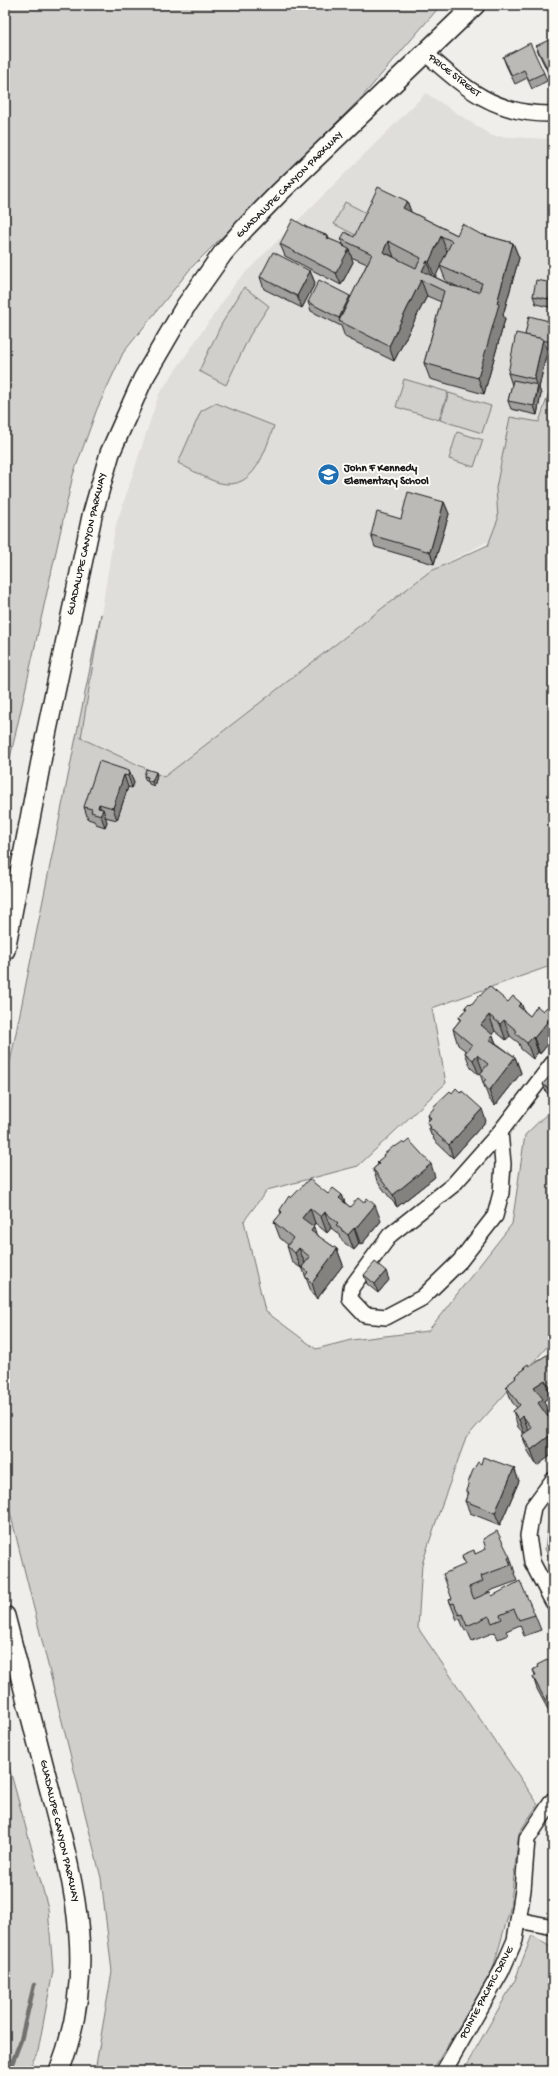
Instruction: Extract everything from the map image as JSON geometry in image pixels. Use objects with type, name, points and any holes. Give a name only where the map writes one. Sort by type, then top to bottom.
[{"type":"main road","name":"GUADALUPE CANYON PARKWAY","points":[[5,950],[84,548],[105,469],[129,408],[150,364],[173,325],[201,284],[234,241],[280,192],[475,5]]},
{"type":"main road","name":"GUADALUPE CANYON PARKWAY","points":[[5,1616],[66,1852],[78,1917],[80,1962],[78,2000],[71,2033],[59,2071]]},
{"type":"street","name":"PRICE STREET","points":[[425,53],[461,84],[486,100],[516,111],[553,114]]},
{"type":"street","points":[[500,1132],[503,1164],[501,1193],[496,1216],[460,1261],[422,1298],[386,1317],[365,1315],[350,1300],[351,1288],[390,1235],[453,1185],[500,1132],[553,1063]]},
{"type":"street","points":[[553,1480],[532,1507],[528,1536],[532,1562],[553,1602]]},
{"type":"street","name":"POINTE PACIFIC DRIVE","points":[[444,2071],[501,1972],[515,1940],[523,1890],[526,1839],[553,1800]]},
{"type":"street","points":[[518,1920],[553,1927]]},
{"type":"shaded area","points":[[5,5],[441,5],[362,97],[191,268],[123,353],[97,409],[73,475],[5,781]]},
{"type":"shaded area","name":"John F Kennedy Elementary School","points":[[426,93],[492,136],[547,139],[553,137],[553,367],[510,530],[429,572],[164,777],[81,738],[115,528],[159,394],[237,281]]},
{"type":"shaded area","points":[[345,202],[376,218],[365,240],[334,224]]},
{"type":"shaded area","points":[[244,287],[269,306],[250,335],[226,385],[199,371],[221,325]]},
{"type":"shaded area","points":[[404,379],[448,392],[439,420],[396,407]]},
{"type":"shaded area","points":[[553,380],[553,965],[432,1008],[446,1083],[358,1166],[267,1190],[244,1221],[265,1311],[316,1349],[351,1340],[428,1331],[512,1224],[525,1135],[553,1108],[553,1340],[466,1438],[422,1564],[418,1628],[538,1804],[519,1833],[510,1909],[492,1972],[432,2071],[95,2071],[112,1972],[101,1878],[5,1492],[5,1087],[101,614],[81,738],[164,777],[429,572],[488,545],[498,519],[496,488],[510,417],[539,422]]},
{"type":"shaded area","points":[[449,393],[491,406],[482,433],[440,420]]},
{"type":"shaded area","points":[[216,403],[274,426],[267,446],[257,466],[250,475],[242,481],[232,484],[215,482],[178,463],[201,411]]},
{"type":"shaded area","points":[[457,432],[483,440],[474,467],[449,459]]},
{"type":"shaded area","points":[[553,1509],[553,1565],[545,1549],[550,1511]]},
{"type":"shaded area","points":[[5,1752],[48,1908],[53,1971],[38,2051],[28,2071],[5,2071]]},
{"type":"shaded area","points":[[532,1935],[553,1949],[553,2071],[463,2071],[515,1980]]},
{"type":"building","points":[[551,39],[553,42],[553,78],[536,46]]},
{"type":"building","points":[[530,43],[544,73],[529,80],[524,70],[512,76],[503,57]]},
{"type":"building","points":[[378,187],[407,201],[403,208],[457,235],[462,224],[480,234],[513,243],[497,303],[499,304],[478,378],[424,363],[444,291],[421,280],[389,346],[339,321],[372,254],[341,239],[345,232],[354,237]],"holes":[[[441,236],[452,241],[440,266],[482,283],[479,292],[453,286],[422,271],[427,261],[429,262]],[[388,241],[421,258],[416,268],[383,252]]]},
{"type":"building","points":[[293,219],[308,228],[328,236],[327,238],[344,245],[343,246],[349,249],[336,273],[280,244]]},
{"type":"building","points":[[273,252],[310,271],[297,296],[260,277]]},
{"type":"building","points":[[553,255],[553,276],[549,275]]},
{"type":"building","points":[[319,280],[350,296],[339,318],[308,302]]},
{"type":"building","points":[[536,280],[553,283],[553,300],[533,296]]},
{"type":"building","points":[[529,316],[553,322],[550,342],[525,335]]},
{"type":"building","points":[[516,333],[543,339],[534,379],[508,373]]},
{"type":"building","points":[[513,380],[538,385],[534,406],[508,401]]},
{"type":"building","points":[[408,492],[444,502],[430,552],[371,535],[377,512],[401,519]]},
{"type":"building","points":[[99,761],[129,771],[128,776],[124,775],[113,808],[99,804],[98,808],[103,809],[101,815],[91,812],[92,809],[84,807]]},
{"type":"building","points":[[146,769],[156,772],[152,782],[147,780],[148,777],[144,776]]},
{"type":"building","points":[[489,986],[508,1002],[513,996],[521,1003],[518,1006],[530,1016],[537,1006],[543,1011],[547,1007],[553,1015],[534,1038],[533,1037],[527,1043],[515,1033],[517,1031],[504,1020],[500,1024],[489,1015],[481,1025],[493,1035],[489,1039],[515,1057],[489,1091],[483,1083],[486,1079],[480,1074],[488,1064],[477,1055],[473,1060],[465,1053],[472,1045],[453,1029],[461,1019],[459,1017],[467,1008],[465,1007],[469,1003],[471,1005]]},
{"type":"building","points":[[553,1072],[553,1093],[543,1084]]},
{"type":"building","points":[[456,1088],[461,1093],[462,1091],[482,1109],[449,1145],[430,1128],[431,1127],[427,1122],[431,1118],[428,1115],[434,1108],[433,1107],[450,1091],[452,1093]]},
{"type":"building","points":[[409,1140],[431,1164],[393,1195],[373,1169],[379,1164],[377,1162],[384,1156],[383,1155],[394,1146],[395,1147],[402,1142],[404,1144]]},
{"type":"building","points":[[309,1179],[328,1194],[333,1188],[342,1195],[339,1198],[350,1207],[358,1198],[364,1203],[367,1198],[375,1205],[348,1235],[336,1225],[338,1223],[325,1212],[321,1217],[310,1208],[302,1218],[314,1227],[311,1231],[337,1249],[312,1283],[305,1276],[308,1272],[302,1267],[310,1257],[299,1248],[295,1253],[287,1246],[293,1238],[274,1222],[282,1212],[280,1210],[289,1196],[291,1198]]},
{"type":"building","points":[[375,1262],[386,1271],[375,1284],[364,1275]]},
{"type":"building","points":[[550,1353],[553,1356],[553,1391],[545,1380],[534,1387],[543,1399],[538,1403],[548,1417],[551,1414],[553,1417],[553,1433],[531,1450],[522,1435],[532,1428],[523,1416],[519,1420],[513,1411],[520,1405],[506,1386],[516,1378],[515,1376],[526,1368],[524,1367],[528,1364],[529,1366]]},
{"type":"building","points":[[483,1457],[514,1468],[495,1513],[465,1501],[469,1493],[466,1491],[473,1470],[478,1462],[481,1464]]},
{"type":"building","points":[[497,1531],[510,1557],[508,1558],[511,1565],[481,1576],[483,1581],[469,1587],[474,1599],[490,1592],[492,1596],[520,1581],[535,1615],[519,1620],[514,1609],[500,1615],[502,1619],[492,1623],[489,1616],[467,1626],[462,1614],[459,1615],[454,1603],[451,1604],[449,1600],[452,1599],[443,1574],[466,1564],[462,1557],[464,1554],[474,1550],[475,1554],[486,1549],[483,1539]]},
{"type":"building","points":[[553,1552],[553,1564],[548,1554]]},
{"type":"building","points":[[553,1657],[553,1707],[551,1704],[548,1705],[533,1677],[536,1675],[533,1670],[538,1667],[537,1665]]},
{"type":"waterway","points":[[9,2071],[21,2040],[34,1985]]},
{"type":"place","name":"John F Kennedy Elementary School","points":[[328,475]]}]
